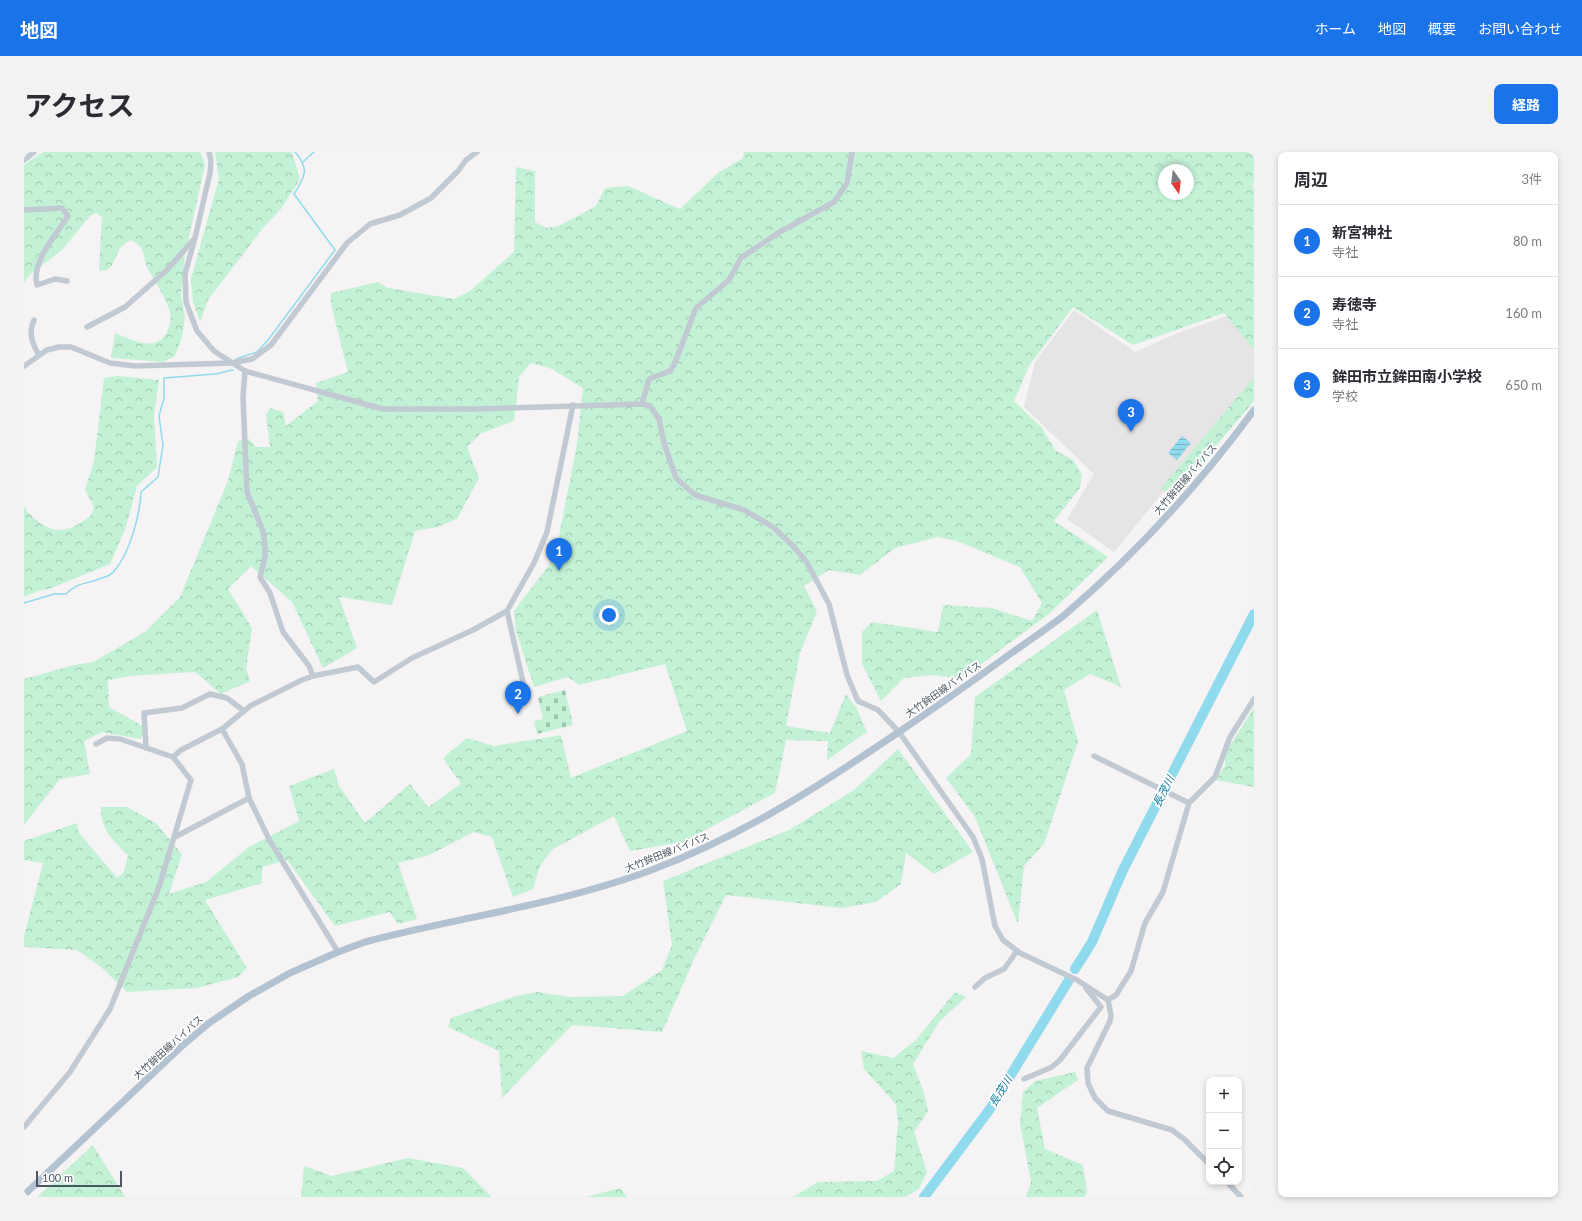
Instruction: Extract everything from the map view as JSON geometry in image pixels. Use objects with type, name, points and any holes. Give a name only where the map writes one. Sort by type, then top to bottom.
[{"type":"main road","name":"大竹鉾田線バイパス","points":[[24,1195],[182,1045],[209,1023],[269,984],[338,952],[390,936],[586,891],[661,866],[709,846],[777,811],[964,688],[1059,619],[1101,583],[1187,494],[1222,453],[1254,410]]},
{"type":"street","points":[[24,160],[34,152]]},
{"type":"street","points":[[209,152],[211,161],[210,173],[185,274],[186,302],[196,331],[214,351],[245,371],[383,409],[476,409],[642,404],[650,406],[659,419],[664,443],[676,478],[695,495],[744,510],[773,527],[792,545],[806,561],[830,604],[847,675],[858,701],[878,710],[899,732],[973,837],[982,859],[995,926],[1003,940],[1017,951],[1077,980],[1108,1000],[1111,1015],[1110,1020],[1087,1068],[1088,1083],[1095,1098],[1108,1110],[1172,1130],[1184,1139],[1206,1161]]},
{"type":"street","points":[[24,366],[39,355],[59,347],[72,348],[110,363],[134,366],[232,363],[252,359],[271,345],[340,251],[353,237],[370,224],[400,215],[431,198],[458,171],[466,160],[477,152]]},
{"type":"street","points":[[642,404],[649,379],[670,371],[674,365],[696,308],[729,280],[741,258],[778,233],[834,202],[847,183],[852,152]]},
{"type":"street","points":[[24,210],[62,208],[68,216],[40,260],[35,278],[37,285],[55,279],[67,281]]},
{"type":"street","points":[[87,327],[126,307],[167,270],[195,238]]},
{"type":"street","points":[[34,320],[30,333],[32,342],[39,355]]},
{"type":"street","points":[[245,371],[243,397],[247,492],[263,531],[265,545],[265,557],[260,577],[270,593],[283,632],[309,666],[313,676]]},
{"type":"street","points":[[173,757],[181,750],[222,729],[250,706],[313,676],[358,667],[374,682],[412,658],[473,630],[507,612],[534,563],[546,532],[572,405]]},
{"type":"street","points":[[507,612],[523,682]]},
{"type":"street","points":[[146,748],[144,713],[182,708],[210,694],[227,698],[244,711]]},
{"type":"street","points":[[1108,1000],[1116,995],[1131,971],[1145,923],[1163,892],[1189,803],[1215,777],[1230,737],[1254,699]]},
{"type":"street","points":[[222,729],[242,764],[249,798],[270,841],[338,952]]},
{"type":"street","points":[[24,1127],[70,1072],[110,1009],[158,887],[175,837],[177,822],[191,780],[173,757],[120,739],[107,738],[96,744]]},
{"type":"street","points":[[1094,756],[1189,803]]},
{"type":"street","points":[[175,837],[249,798]]},
{"type":"street","points":[[975,988],[985,978],[1004,969],[1017,951]]},
{"type":"street","points":[[1024,1079],[1052,1067],[1060,1060],[1101,1007],[1085,986]]},
{"type":"street","points":[[1230,1185],[1241,1197]]},
{"type":"shaded area","points":[[1074,310],[1135,352],[1178,333],[1227,316],[1254,337],[1254,381],[1114,552],[1067,519],[1094,474],[1024,407],[1035,362]]},
{"type":"green space","points":[[43,152],[200,152],[205,165],[185,255],[181,294],[185,318],[182,337],[175,356],[163,362],[111,358],[115,333],[144,343],[158,342],[164,337],[168,330],[170,311],[149,271],[142,249],[136,243],[130,240],[120,248],[111,267],[105,271],[99,270],[102,217],[96,213],[90,216],[62,250],[28,276],[24,283],[24,165]]},
{"type":"green space","points":[[215,152],[292,152],[300,179],[281,209],[263,228],[208,300],[200,322],[193,302],[191,278],[219,179]]},
{"type":"green space","points":[[744,152],[1254,152],[1254,183],[1252,183],[1254,189],[1254,350],[1224,313],[1133,345],[1073,307],[1029,366],[1014,401],[1042,428],[1055,450],[1073,460],[1082,475],[1080,488],[1054,521],[1108,557],[1050,613],[969,673],[955,678],[932,675],[904,678],[881,701],[862,664],[862,632],[872,622],[938,632],[943,605],[992,608],[1032,621],[1042,603],[1020,567],[957,541],[938,537],[895,548],[860,575],[829,570],[804,586],[817,611],[800,653],[786,726],[830,733],[846,694],[856,707],[867,732],[827,760],[828,741],[786,740],[775,793],[683,842],[630,851],[614,816],[553,849],[540,866],[533,889],[513,897],[492,837],[474,832],[427,856],[398,863],[417,919],[398,924],[390,912],[335,926],[287,860],[262,867],[262,883],[205,900],[247,968],[238,977],[197,988],[127,992],[102,968],[77,950],[24,947],[24,936],[43,863],[24,860],[24,841],[77,823],[79,833],[117,878],[124,872],[128,855],[108,834],[101,815],[101,807],[127,807],[156,823],[182,854],[169,894],[206,882],[249,847],[299,821],[289,786],[334,769],[339,786],[365,823],[410,784],[428,807],[461,784],[443,758],[467,738],[494,746],[561,735],[571,778],[687,731],[665,664],[579,685],[568,677],[534,687],[516,631],[514,611],[555,557],[577,444],[583,388],[552,369],[531,363],[519,377],[514,421],[480,434],[467,447],[479,478],[457,519],[438,527],[415,531],[392,605],[339,597],[357,648],[323,668],[292,602],[251,566],[228,589],[252,628],[246,668],[250,681],[221,694],[195,672],[130,676],[108,680],[109,707],[148,729],[140,739],[102,732],[84,741],[90,774],[60,779],[24,825],[24,679],[74,665],[93,662],[145,632],[180,597],[228,481],[238,441],[249,439],[256,447],[270,447],[266,415],[270,408],[283,412],[286,426],[318,401],[316,383],[348,372],[331,304],[331,293],[378,282],[388,288],[454,299],[470,291],[514,252],[516,167],[535,171],[535,222],[547,228],[559,226],[596,206],[605,188],[628,186],[680,209],[718,173],[743,158]]},
{"type":"green space","points":[[118,376],[159,380],[154,416],[157,467],[137,486],[126,527],[110,564],[49,589],[38,591],[24,597],[24,506],[28,513],[46,527],[60,530],[79,524],[92,514],[94,507],[85,490],[94,461],[104,378]]},
{"type":"green space","points":[[1254,377],[1254,401],[1172,498],[1161,488]]},
{"type":"green space","points":[[1097,610],[1121,687],[1090,674],[1064,690],[1078,742],[1044,844],[1024,866],[1018,924],[975,817],[946,778],[971,754],[975,697]]},
{"type":"green space","points":[[565,690],[573,725],[537,734],[534,721],[543,719],[538,697]]},
{"type":"green space","points":[[1254,708],[1254,787],[1216,780],[1225,765],[1225,753]]},
{"type":"green space","points":[[898,749],[973,852],[934,874],[906,853],[901,884],[876,902],[842,908],[726,895],[696,955],[662,1032],[572,1025],[502,1098],[499,1051],[448,1027],[451,1018],[516,996],[537,992],[570,997],[623,996],[662,970],[672,945],[663,881],[789,830],[854,790]]},
{"type":"green space","points":[[955,992],[966,997],[939,1022],[913,1064],[923,1090],[928,1111],[914,1132],[927,1172],[919,1189],[905,1197],[793,1197],[818,1182],[877,1181],[894,1171],[898,1122],[896,1104],[864,1069],[861,1051],[893,1058],[915,1041]]},
{"type":"green space","points":[[1075,1072],[1078,1080],[1037,1108],[1045,1149],[1083,1165],[1087,1192],[1085,1197],[1026,1197],[1031,1182],[1020,1124],[1023,1092],[1035,1081]]},
{"type":"green space","points":[[93,1145],[125,1197],[37,1197]]},
{"type":"green space","points":[[408,1158],[463,1168],[492,1197],[301,1197],[304,1166],[332,1176]]},
{"type":"green space","points":[[620,1188],[627,1197],[586,1197]]},
{"type":"water","points":[[1182,436],[1191,443],[1177,460],[1168,453]]},
{"type":"waterway","points":[[236,359],[257,352],[268,340],[335,250],[294,194],[301,183],[304,173],[303,163],[295,152]]},
{"type":"waterway","points":[[303,162],[314,152]]},
{"type":"waterway","points":[[24,603],[54,594],[66,594],[79,585],[109,575],[114,571],[120,562],[130,543],[139,511],[141,492],[158,477],[163,445],[159,416],[164,398],[164,378],[215,374],[233,370]]},
{"type":"waterway","name":"長茂川","points":[[1075,969],[1092,942],[1123,870],[1254,614]]},
{"type":"waterway","name":"長茂川","points":[[924,1197],[990,1109],[1069,980]]},
{"type":"place","name":"鉾田市立鉾田南小学校","points":[[1131,432]]},
{"type":"place","name":"新宮神社","points":[[559,571]]},
{"type":"place","name":"寿徳寺","points":[[518,714]]}]
